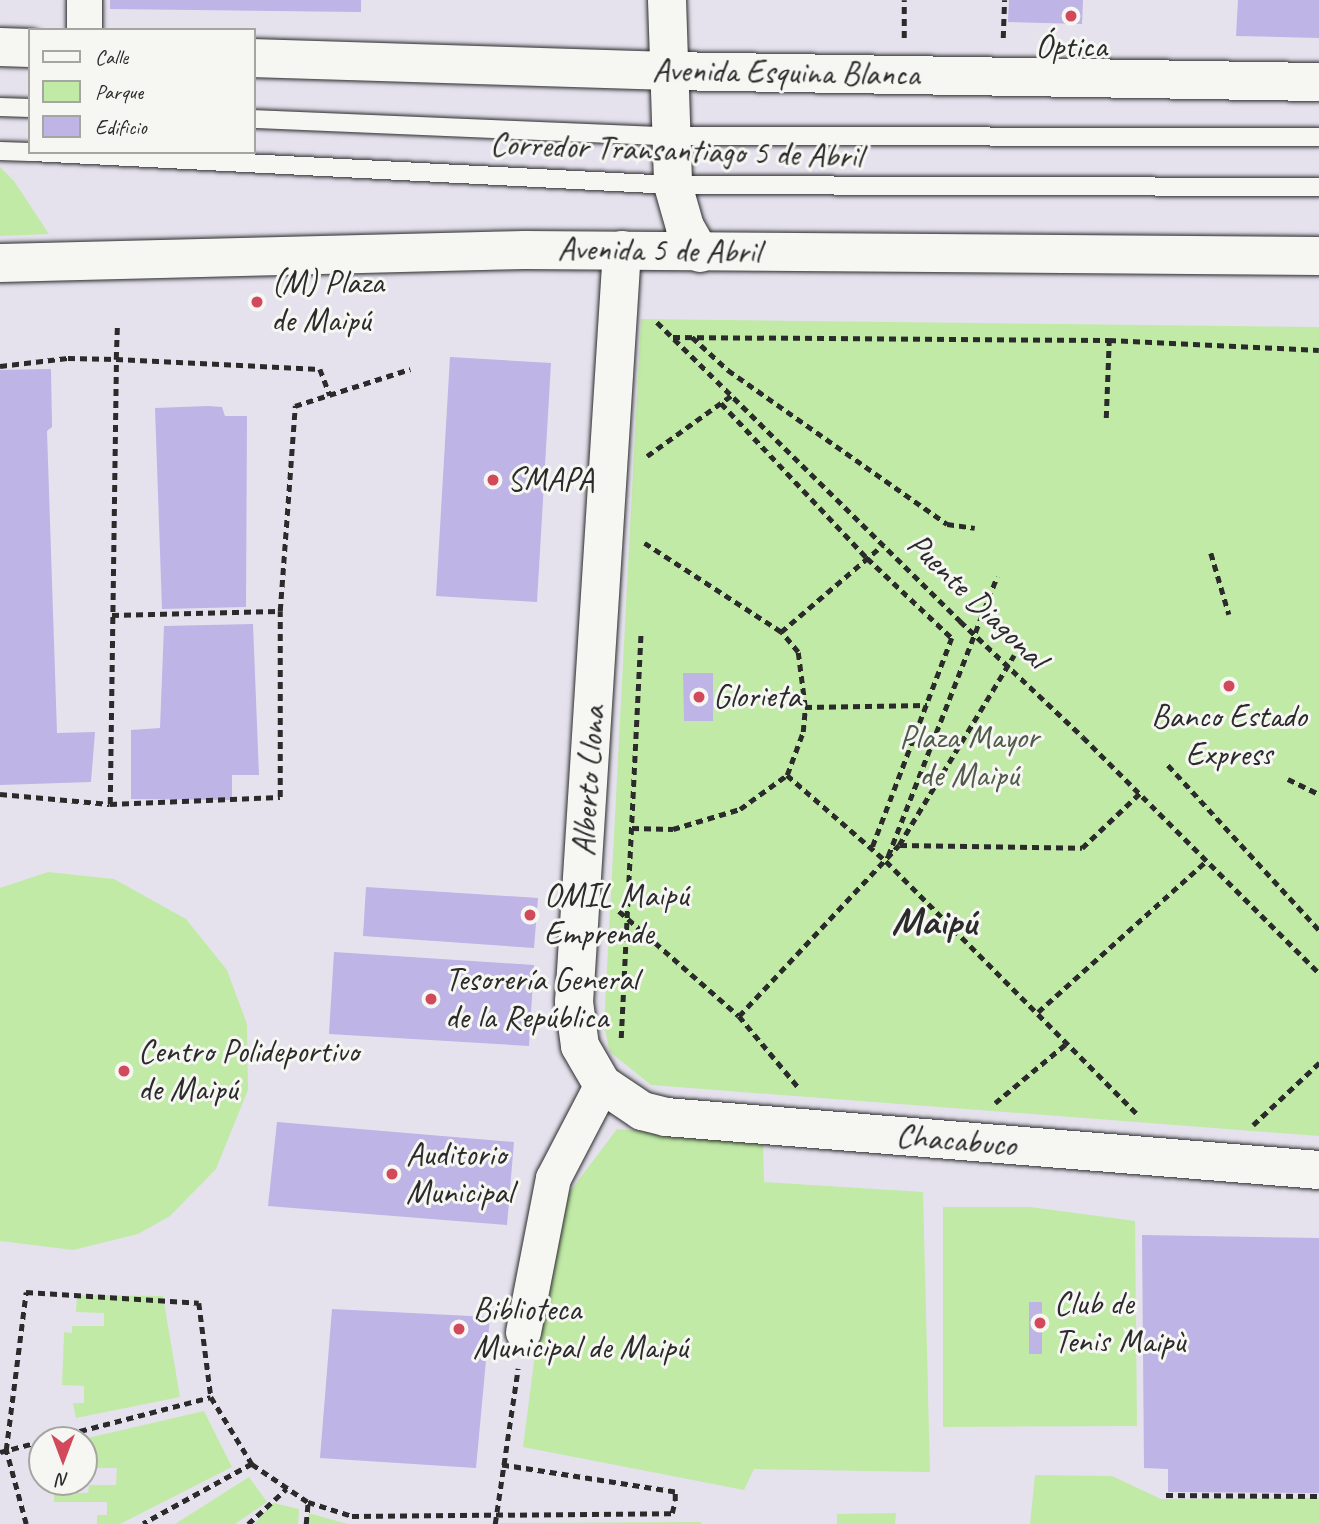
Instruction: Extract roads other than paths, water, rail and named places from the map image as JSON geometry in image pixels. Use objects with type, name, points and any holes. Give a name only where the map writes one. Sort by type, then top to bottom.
[{"type":"main road","points":[[667,0],[668,136],[673,185],[685,227],[700,253]]},
{"type":"main road","points":[[0,47],[28,48]]},
{"type":"main road","name":"Avenida Esquina Blanca","points":[[256,58],[667,71],[1319,82]]},
{"type":"main road","name":"Avenida 5 de Abril","points":[[0,263],[622,250],[700,253],[1301,257],[1319,268]]},
{"type":"main road","name":"Alberto Llona","points":[[602,1084],[589,1065],[575,1024],[622,250]]},
{"type":"main road","name":"Chacabuco","points":[[602,1084],[642,1111],[666,1117],[1319,1170]]},
{"type":"street","points":[[84,0],[84,28]]},
{"type":"street","points":[[523,1332],[553,1178],[602,1084]]},
{"type":"lane","points":[[0,107],[28,108]]},
{"type":"lane","name":"Corredor Transantiago 5 de Abril","points":[[256,119],[668,136],[1319,137]]},
{"type":"lane","name":"Corredor Transantiago 5 de Abril","points":[[0,151],[28,152]]},
{"type":"lane","name":"Corredor Transantiago 5 de Abril","points":[[70,154],[673,185],[1319,187]]},
{"type":"place","name":"Óptica","points":[[1071,16]]},
{"type":"place","name":"(M) Plaza de Maipú","points":[[257,302]]},
{"type":"place","name":"SMAPA","points":[[493,480]]},
{"type":"place","name":"Banco Estado Express","points":[[1229,686]]},
{"type":"place","name":"Glorieta","points":[[699,697]]},
{"type":"place","name":"OMIL Maipú Emprende","points":[[530,915]]},
{"type":"place","name":"Tesorería General de la República","points":[[431,999]]},
{"type":"place","name":"Centro Polideportivo de Maipú","points":[[124,1071]]},
{"type":"place","name":"Auditorio Municipal","points":[[392,1174]]},
{"type":"place","name":"Club de Tenis Maipù","points":[[1040,1323]]},
{"type":"place","name":"Biblioteca Municipal de Maipú","points":[[459,1329]]},
{"type":"district","name":"Maipú","points":[[934,921]]},
{"type":"park label","name":"Plaza Mayor de Maipú","points":[[969,757]]}]
